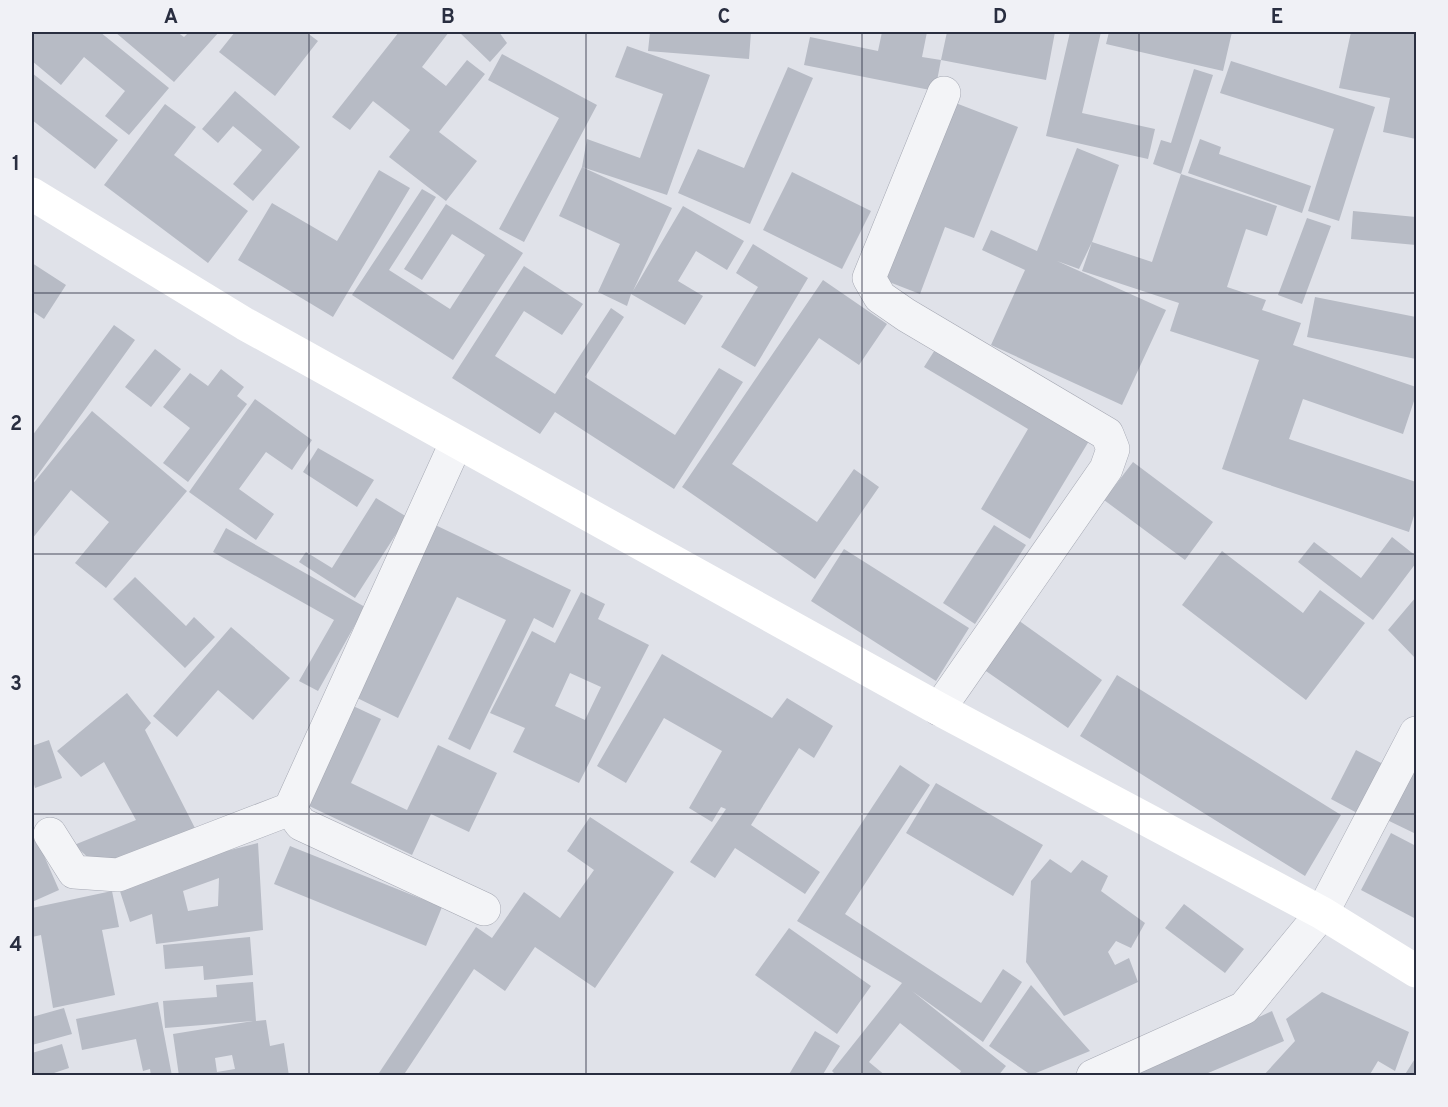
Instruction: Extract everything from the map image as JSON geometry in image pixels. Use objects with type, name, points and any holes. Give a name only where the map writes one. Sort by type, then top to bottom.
[{"type":"main road","points":[[32,194],[244,324],[939,709],[1322,913],[1416,971]]},
{"type":"street","points":[[939,709],[1106,469],[1113,449],[1107,434],[906,315],[880,297],[869,278],[944,93]]},
{"type":"street","points":[[50,834],[74,872],[118,875],[290,808],[456,443]]},
{"type":"street","points":[[1093,1076],[1244,1008],[1322,913],[1416,733]]},
{"type":"street","points":[[290,808],[302,824],[483,909]]},
{"type":"building","points":[[32,32],[100,32],[169,88],[129,135],[105,116],[125,91],[84,57],[61,85],[32,61]]},
{"type":"building","points":[[115,32],[177,32],[184,37],[189,32],[219,32],[174,82]]},
{"type":"building","points":[[235,32],[306,32],[318,41],[275,96],[219,52]]},
{"type":"building","points":[[399,32],[449,32],[422,67],[446,86],[467,60],[485,74],[439,132],[477,161],[446,201],[389,157],[410,130],[373,101],[350,130],[332,117]]},
{"type":"building","points":[[459,32],[499,32],[507,43],[490,62]]},
{"type":"building","points":[[650,32],[751,32],[749,59],[648,51]]},
{"type":"building","points":[[882,32],[927,32],[922,57],[941,60],[935,91],[804,65],[810,37],[878,51]]},
{"type":"building","points":[[947,32],[1055,32],[1046,80],[941,60]]},
{"type":"building","points":[[1070,32],[1101,32],[1082,113],[1155,129],[1148,159],[1046,136]]},
{"type":"building","points":[[1109,32],[1232,32],[1223,71],[1106,44]]},
{"type":"building","points":[[1351,32],[1416,32],[1416,139],[1383,132],[1390,98],[1339,88]]},
{"type":"building","points":[[627,46],[710,75],[667,195],[582,167],[587,139],[640,158],[663,94],[615,77]]},
{"type":"building","points":[[502,54],[597,105],[524,242],[499,229],[559,118],[488,80]]},
{"type":"building","points":[[1231,61],[1375,107],[1339,221],[1308,211],[1334,129],[1220,93]]},
{"type":"building","points":[[788,67],[813,78],[750,224],[678,193],[698,149],[744,168]]},
{"type":"building","points":[[1194,69],[1213,75],[1181,174],[1153,164],[1161,140],[1171,143]]},
{"type":"building","points":[[32,73],[118,140],[95,169],[32,120]]},
{"type":"building","points":[[235,91],[300,147],[253,201],[233,184],[262,150],[233,126],[218,143],[202,129]]},
{"type":"building","points":[[953,102],[1018,127],[974,238],[945,227],[920,294],[884,280]]},
{"type":"building","points":[[165,104],[196,127],[174,155],[248,211],[208,263],[104,185]]},
{"type":"building","points":[[1200,139],[1221,147],[1219,154],[1311,186],[1302,213],[1188,173]]},
{"type":"building","points":[[1077,148],[1119,165],[1092,242],[1079,269],[1057,261],[1166,310],[1122,405],[991,345],[1025,270],[982,250],[991,230],[1037,251]]},
{"type":"building","points":[[582,167],[672,208],[633,291],[683,206],[744,241],[727,270],[696,251],[678,281],[703,296],[685,325],[631,294],[627,306],[598,292],[620,244],[559,216]]},
{"type":"building","points":[[379,170],[410,188],[333,317],[238,260],[272,203],[337,241]]},
{"type":"building","points":[[792,172],[871,211],[842,269],[763,230]]},
{"type":"building","points":[[1181,174],[1277,206],[1267,236],[1246,229],[1227,287],[1266,300],[1262,310],[1301,323],[1293,345],[1416,387],[1416,395],[1403,434],[1303,399],[1289,439],[1416,482],[1416,509],[1409,532],[1222,469],[1259,360],[1170,331],[1179,303],[1082,271],[1092,242],[1152,262]]},
{"type":"building","points":[[422,189],[436,197],[389,270],[450,309],[485,255],[452,234],[422,280],[404,269],[446,204],[523,253],[453,360],[352,295]]},
{"type":"building","points":[[1353,211],[1416,217],[1416,245],[1351,239]]},
{"type":"building","points":[[1307,218],[1331,226],[1302,304],[1278,295]]},
{"type":"building","points":[[753,244],[808,278],[755,367],[721,347],[758,287],[736,273]]},
{"type":"building","points":[[32,263],[66,285],[44,319],[32,311]]},
{"type":"building","points":[[524,266],[583,304],[562,335],[524,311],[495,356],[555,394],[611,308],[624,317],[585,377],[675,435],[719,368],[743,382],[674,489],[555,412],[540,434],[452,378]]},
{"type":"building","points":[[823,280],[887,324],[859,365],[819,338],[732,464],[817,522],[854,469],[879,487],[815,579],[682,487]]},
{"type":"building","points":[[1315,297],[1416,317],[1416,359],[1307,337]]},
{"type":"building","points":[[114,325],[135,340],[32,483],[32,436]]},
{"type":"building","points":[[938,345],[1092,436],[1030,539],[981,509],[1028,429],[924,367]]},
{"type":"building","points":[[155,349],[181,369],[151,407],[125,387]]},
{"type":"building","points":[[221,369],[244,387],[237,396],[247,404],[188,482],[163,463],[190,428],[163,407],[190,373],[208,386]]},
{"type":"building","points":[[255,399],[312,440],[292,470],[266,452],[239,489],[274,514],[256,540],[189,492]]},
{"type":"building","points":[[92,411],[187,491],[106,588],[75,563],[109,522],[71,490],[32,539],[32,485]]},
{"type":"building","points":[[318,448],[374,480],[357,507],[303,472]]},
{"type":"building","points":[[1133,462],[1213,522],[1185,560],[1104,500]]},
{"type":"building","points":[[376,498],[407,517],[355,598],[299,562],[306,552],[332,568]]},
{"type":"building","points":[[429,522],[571,590],[553,628],[534,618],[470,750],[448,739],[506,620],[457,597],[398,718],[347,693]]},
{"type":"building","points":[[994,525],[1026,545],[975,624],[943,603]]},
{"type":"building","points":[[226,528],[365,607],[318,691],[299,681],[334,620],[213,552]]},
{"type":"building","points":[[1392,537],[1416,556],[1416,563],[1373,620],[1298,562],[1314,542],[1361,578]]},
{"type":"building","points":[[844,549],[969,628],[936,681],[811,601]]},
{"type":"building","points":[[1222,551],[1303,613],[1320,590],[1365,623],[1306,700],[1182,605]]},
{"type":"building","points":[[135,577],[186,626],[194,617],[215,637],[185,668],[113,599]]},
{"type":"building","points":[[581,592],[605,604],[598,619],[649,645],[579,783],[513,752],[525,728],[490,713],[532,631],[555,643]],"holes":[[[570,673],[601,687],[585,720],[555,706]]]},
{"type":"building","points":[[1416,597],[1416,659],[1388,630]]},
{"type":"building","points":[[1018,620],[1102,680],[1068,728],[983,669]]},
{"type":"building","points":[[231,627],[290,678],[253,720],[218,690],[177,737],[153,716]]},
{"type":"building","points":[[662,654],[772,718],[787,698],[833,726],[814,758],[799,748],[751,825],[820,872],[805,894],[735,848],[715,878],[690,862],[726,809],[721,807],[712,822],[689,808],[722,751],[664,718],[626,783],[597,766]]},
{"type":"building","points":[[1117,675],[1341,815],[1305,876],[1080,736]]},
{"type":"building","points":[[127,693],[151,723],[145,730],[198,834],[99,867],[74,845],[136,820],[104,762],[81,777],[57,751]]},
{"type":"building","points":[[351,705],[381,719],[351,783],[407,810],[438,745],[497,773],[469,832],[431,814],[412,855],[305,804]]},
{"type":"building","points":[[49,740],[62,778],[35,788],[32,777],[32,746]]},
{"type":"building","points":[[1356,750],[1385,765],[1359,814],[1331,799]]},
{"type":"building","points":[[1416,751],[1416,834],[1385,819]]},
{"type":"building","points":[[900,765],[930,785],[845,914],[981,1003],[1003,969],[1022,982],[983,1042],[912,991],[1006,1066],[998,1076],[958,1076],[961,1071],[900,1023],[869,1062],[886,1076],[837,1076],[832,1071],[902,983],[797,921]]},
{"type":"building","points":[[936,783],[1043,845],[1013,896],[906,833]]},
{"type":"building","points":[[590,817],[674,872],[595,988],[535,947],[505,991],[474,969],[403,1076],[377,1076],[476,927],[492,938],[524,892],[560,918],[594,870],[567,851]]},
{"type":"building","points":[[32,828],[59,890],[32,902]]},
{"type":"building","points":[[1391,833],[1416,846],[1416,919],[1361,890]]},
{"type":"building","points":[[258,843],[263,930],[156,944],[152,914],[130,922],[116,879]],"holes":[[[219,878],[218,906],[188,911],[183,891]]]},
{"type":"building","points":[[290,846],[442,907],[426,946],[274,884]]},
{"type":"building","points":[[1050,859],[1071,873],[1082,860],[1108,876],[1101,891],[1145,923],[1131,948],[1116,941],[1108,952],[1115,965],[1129,958],[1138,982],[1064,1016],[1026,962],[1031,881]]},
{"type":"building","points":[[112,891],[119,927],[102,930],[115,995],[53,1008],[41,935],[32,937],[32,908]]},
{"type":"building","points":[[1184,904],[1244,949],[1225,973],[1165,928]]},
{"type":"building","points":[[789,928],[871,986],[837,1034],[755,975]]},
{"type":"building","points":[[250,937],[253,975],[204,980],[203,966],[165,969],[163,945]]},
{"type":"building","points":[[253,982],[256,1021],[266,1020],[270,1046],[284,1043],[289,1076],[179,1076],[173,1034],[253,1021],[165,1028],[163,1001],[217,997],[216,985]],"holes":[[[232,1055],[235,1069],[217,1072],[215,1058]]]},
{"type":"building","points":[[1031,985],[1090,1051],[1031,1075],[989,1046]]},
{"type":"building","points":[[1322,992],[1409,1032],[1395,1071],[1378,1061],[1369,1076],[1263,1076],[1295,1041],[1286,1019]]},
{"type":"building","points":[[158,1002],[172,1076],[151,1076],[150,1069],[143,1071],[136,1039],[82,1050],[76,1019]]},
{"type":"building","points":[[64,1008],[72,1034],[32,1045],[32,1017]]},
{"type":"building","points":[[1272,1011],[1284,1041],[1201,1076],[1144,1076],[1140,1072]]},
{"type":"building","points":[[815,1031],[840,1046],[822,1076],[788,1076]]},
{"type":"building","points":[[62,1044],[69,1068],[45,1076],[32,1076],[32,1053]]},
{"type":"building","points":[[1416,1057],[1416,1076],[1404,1076]]}]
